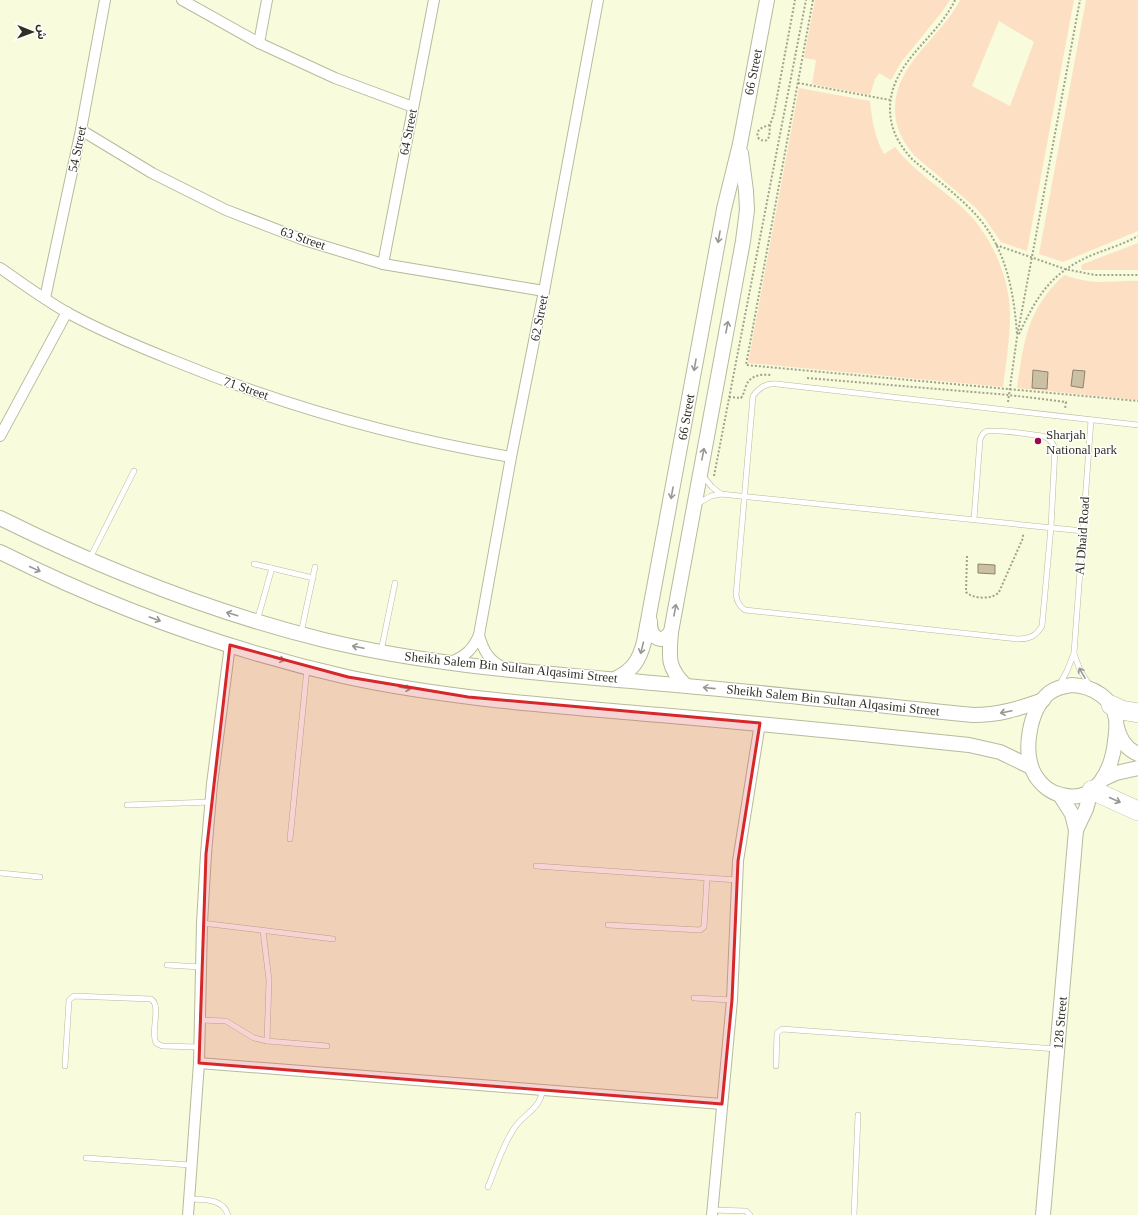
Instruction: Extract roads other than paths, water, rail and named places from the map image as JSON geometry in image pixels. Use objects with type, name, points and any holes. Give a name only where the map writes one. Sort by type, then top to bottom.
[{"type":"highway","points":[[1111,705],[1121,710],[1138,713]]},
{"type":"highway","points":[[1095,787],[1138,811]]},
{"type":"street","name":"54 Street","points":[[46,298],[81,130],[105,0]]},
{"type":"street","points":[[182,0],[259,43],[335,78],[413,107]]},
{"type":"street","points":[[259,43],[267,0]]},
{"type":"street","name":"64 Street","points":[[383,264],[434,0]]},
{"type":"street","name":"62 Street","points":[[448,663],[459,659],[468,653],[475,645],[479,635],[511,457],[544,292],[598,0]]},
{"type":"street","name":"66 Street","points":[[615,679],[626,674],[635,665],[641,654],[652,604],[724,209],[740,144],[767,0]]},
{"type":"street","name":"63 Street","points":[[81,130],[152,173],[226,210],[304,240],[383,264],[544,292]]},
{"type":"street","name":"66 Street","points":[[685,685],[673,671],[670,662],[671,632],[743,242],[747,210],[740,144]]},
{"type":"street","points":[[724,209],[730,200],[736,196],[743,199],[747,210]]},
{"type":"street","name":"71 Street","points":[[0,268],[67,312],[133,344],[244,388],[301,407],[456,447],[511,457]]},
{"type":"street","points":[[0,436],[67,312]]},
{"type":"street","name":"Sheikh Salem Bin Sultan Alqasimi Street","points":[[0,518],[89,560],[175,595],[257,622],[300,634],[381,652],[448,663],[685,685],[973,715],[1004,713],[1043,700]]},
{"type":"street","points":[[0,552],[67,584],[125,608],[230,646],[348,677],[400,687],[468,697],[760,724],[974,746],[1000,752],[1032,767]]},
{"type":"street","points":[[652,604],[651,632],[658,639],[663,639],[671,632]]},
{"type":"street","points":[[479,635],[482,646],[488,656],[496,664],[506,669]]},
{"type":"street","points":[[188,1215],[199,1063],[202,923],[211,802],[220,715],[230,646]]},
{"type":"street","points":[[1138,754],[1125,745],[1118,734],[1116,720],[1111,705],[1100,694],[1079,685],[1057,688],[1043,700],[1034,717],[1029,739],[1029,758],[1040,782],[1053,792],[1060,795],[1075,797],[1095,787],[1116,773],[1138,768]]},
{"type":"street","points":[[712,1213],[732,1000],[737,880],[741,842],[760,724]]},
{"type":"street","points":[[1095,787],[1111,765],[1117,727]]},
{"type":"street","name":"128 Street","points":[[1076,830],[1095,787]]},
{"type":"street","name":"128 Street","points":[[1043,1215],[1076,830],[1072,814],[1060,795]]},
{"type":"street","points":[[199,1063],[722,1104]]},
{"type":"lane","points":[[974,519],[980,440],[984,433],[993,431],[1043,436],[1049,438],[1053,442],[1055,448],[1051,527],[1042,626],[1032,637],[1018,639],[745,610],[736,601],[736,595],[752,404],[754,396],[763,386],[777,384],[1091,420],[1138,424]]},
{"type":"lane","name":"Al Dhaid Road","points":[[1057,688],[1067,672],[1074,653],[1091,420]]},
{"type":"lane","points":[[89,560],[134,471]]},
{"type":"lane","points":[[700,472],[712,487],[721,494]]},
{"type":"lane","points":[[693,507],[706,498],[721,494],[1083,530]]},
{"type":"lane","points":[[254,564],[313,578]]},
{"type":"lane","points":[[300,634],[315,567]]},
{"type":"lane","points":[[257,622],[272,568]]},
{"type":"lane","points":[[381,652],[395,583]]},
{"type":"lane","name":"Al Dhaid Road","points":[[1074,653],[1080,670],[1094,691]]},
{"type":"lane","points":[[290,838],[307,667]]},
{"type":"lane","points":[[127,805],[211,802]]},
{"type":"lane","points":[[536,866],[737,880]]},
{"type":"lane","points":[[0,873],[40,877]]},
{"type":"lane","points":[[608,925],[700,930],[704,927],[707,878]]},
{"type":"lane","points":[[202,923],[333,939]]},
{"type":"lane","points":[[263,931],[269,980],[267,1042]]},
{"type":"lane","points":[[167,965],[201,967]]},
{"type":"lane","points":[[65,1066],[69,1000],[74,996],[151,999],[156,1006],[154,1037],[156,1043],[162,1046],[199,1047]]},
{"type":"lane","points":[[694,998],[732,1000]]},
{"type":"lane","points":[[200,1020],[226,1020],[254,1038],[267,1042],[328,1046]]},
{"type":"lane","points":[[776,1066],[777,1033],[782,1029],[1057,1049]]},
{"type":"lane","points":[[488,1187],[511,1133],[521,1119],[539,1102],[542,1090]]},
{"type":"lane","points":[[854,1215],[858,1115]]},
{"type":"lane","points":[[86,1158],[191,1165]]},
{"type":"lane","points":[[189,1199],[218,1202],[226,1209],[228,1215]]},
{"type":"lane","points":[[712,1213],[746,1211],[750,1215]]},
{"type":"place","name":"Sharjah National park","points":[[1038,441]]}]
